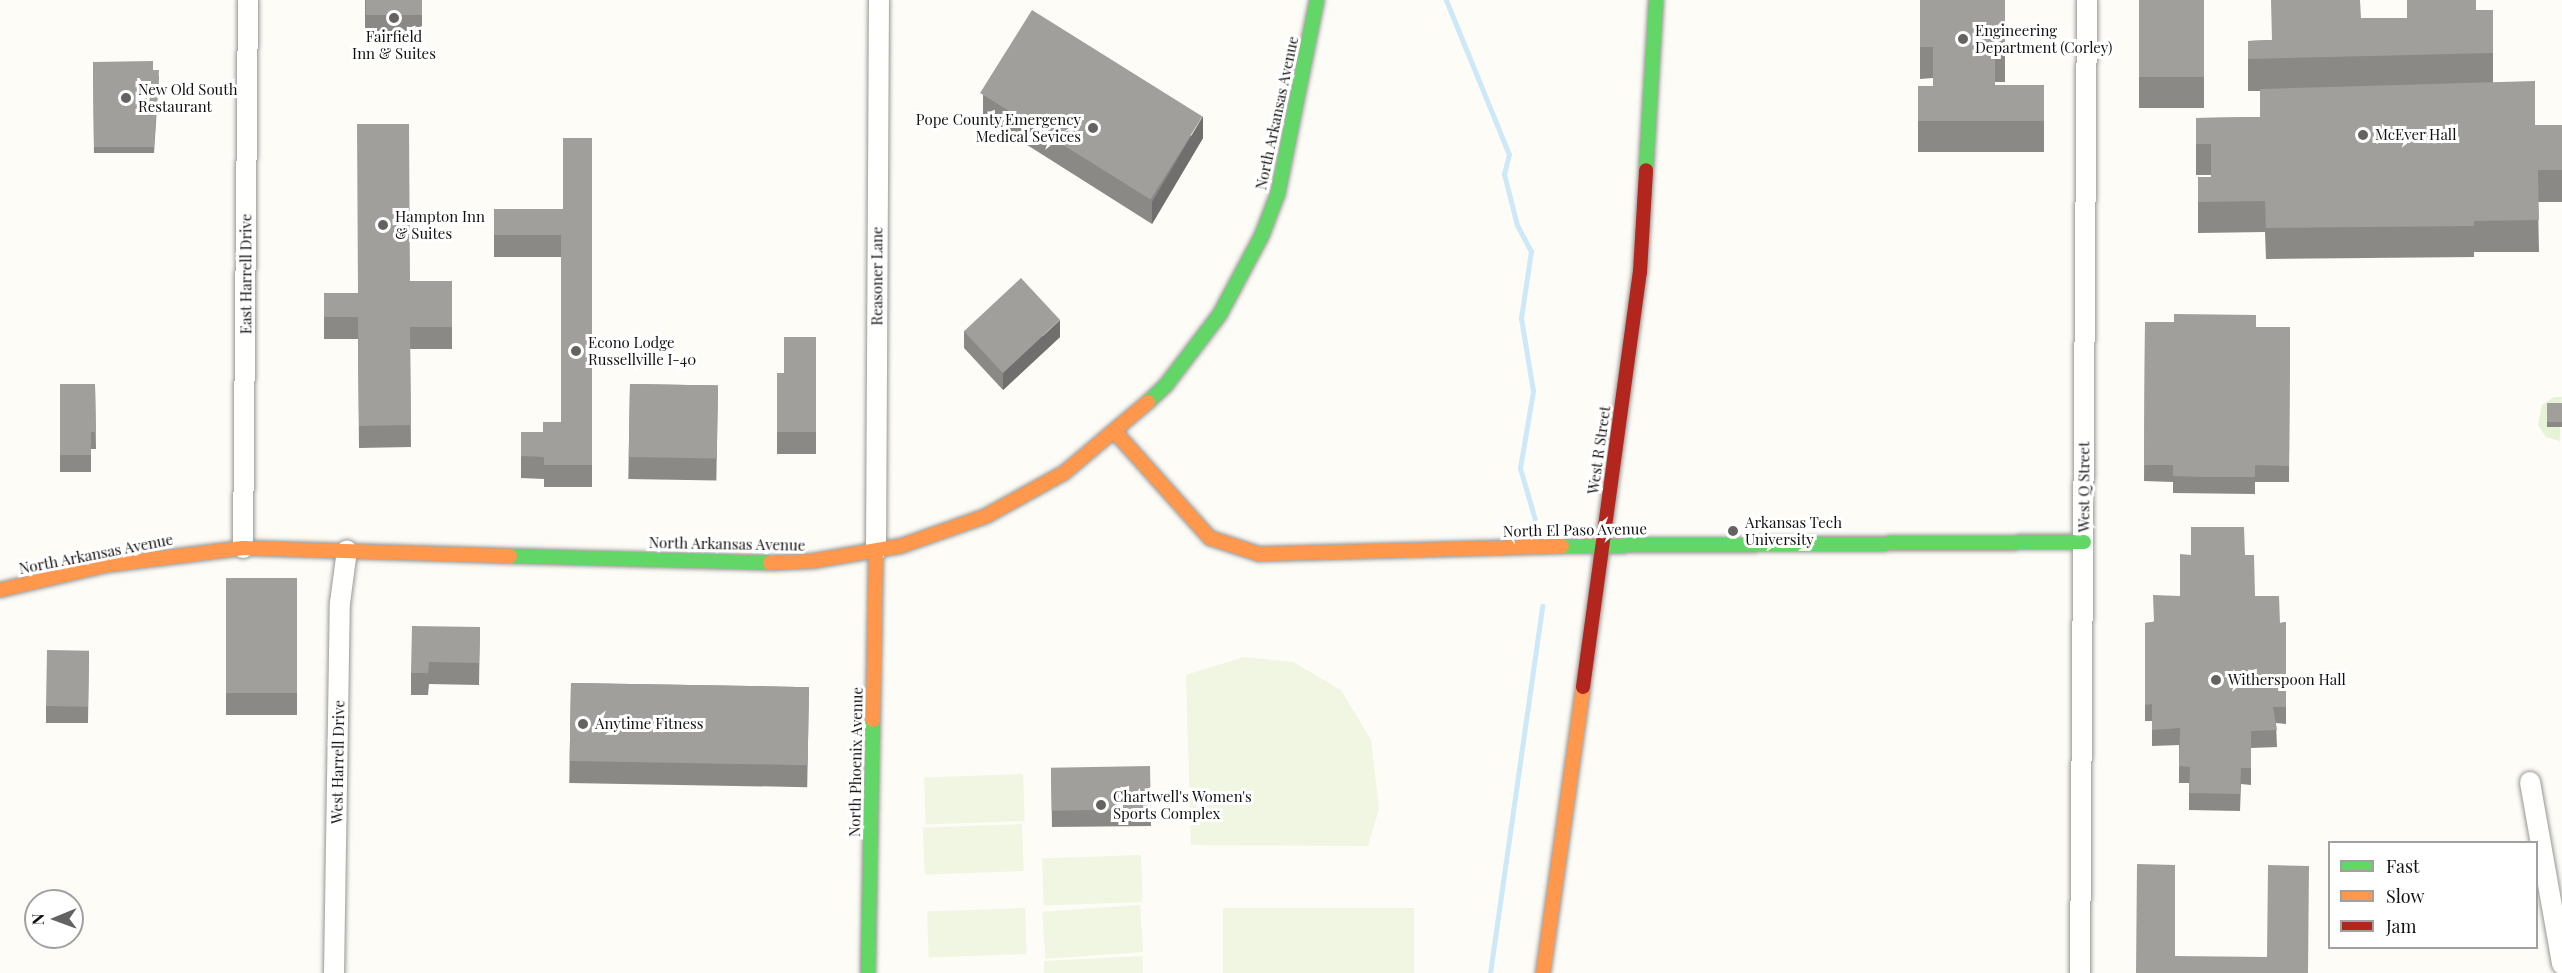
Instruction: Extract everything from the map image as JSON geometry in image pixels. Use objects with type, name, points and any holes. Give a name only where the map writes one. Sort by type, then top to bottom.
[{"type":"main road","name":"North Arkansas Avenue","points":[[0,590],[107,565],[243,548],[769,563],[813,561],[876,551],[944,533],[986,516],[1064,473],[1116,433],[1166,385],[1194,351],[1232,295],[1262,235],[1291,142],[1317,0]]},
{"type":"main road","name":"West R Street","points":[[1543,973],[1647,211],[1656,0]]},
{"type":"main road","name":"North El Paso Avenue","points":[[1116,433],[1210,538],[1259,554],[1603,545],[2084,542]]},
{"type":"main road","name":"North Phoenix Avenue","points":[[868,973],[876,551]]},
{"type":"street","name":"East Harrell Drive","points":[[243,548],[248,0]]},
{"type":"street","name":"Reasoner Lane","points":[[876,551],[879,0]]},
{"type":"street","name":"West Q Street","points":[[2080,973],[2087,0]]},
{"type":"street","name":"West Harrell Drive","points":[[334,973],[340,603],[347,550]]},
{"type":"street","points":[[2530,782],[2562,964]]},
{"type":"green space","points":[[2554,397],[2562,397],[2560,441],[2546,437],[2538,425],[2542,405]]},
{"type":"green space","points":[[1244,657],[1293,662],[1341,690],[1371,740],[1379,809],[1368,846],[1191,845],[1186,675]]},
{"type":"green space","points":[[1023,774],[1025,821],[926,824],[924,777]]},
{"type":"green space","points":[[1022,824],[1024,871],[925,874],[923,827]]},
{"type":"green space","points":[[1141,855],[1143,902],[1044,905],[1042,858]]},
{"type":"green space","points":[[1140,905],[1143,952],[1046,959],[1042,912]]},
{"type":"green space","points":[[1025,908],[1027,954],[929,957],[927,911]]},
{"type":"green space","points":[[1223,908],[1414,908],[1414,973],[1223,973]]},
{"type":"green space","points":[[1143,956],[1143,973],[1044,973],[1044,961]]},
{"type":"building","points":[[366,0],[422,0],[422,15],[366,15]]},
{"type":"building","name":"Engineering Department (Corley)","points":[[1920,0],[2005,0],[2005,50],[1995,50],[1995,85],[2044,85],[2044,121],[1918,121],[1918,86],[1933,86],[1933,47],[1920,47]]},
{"type":"building","points":[[2139,0],[2204,0],[2204,77],[2139,77]]},
{"type":"building","points":[[2271,0],[2360,0],[2361,18],[2407,18],[2407,0],[2476,0],[2476,10],[2493,10],[2493,53],[2248,59],[2248,41],[2272,40]]},
{"type":"building","name":"Pope County Emergency Medical Sevices","points":[[1032,10],[1202,117],[1151,200],[980,93]]},
{"type":"building","name":"New Old South Restaurant","points":[[153,61],[153,70],[159,70],[154,147],[94,147],[93,62]]},
{"type":"building","points":[[2535,81],[2535,125],[2562,125],[2562,170],[2538,170],[2539,220],[2474,221],[2474,226],[2266,228],[2265,201],[2198,202],[2198,177],[2211,177],[2211,144],[2196,144],[2196,118],[2260,117],[2260,89]]},
{"type":"building","name":"Hampton Inn & Suites","points":[[357,124],[409,124],[410,281],[452,281],[452,327],[410,327],[411,425],[359,426],[358,317],[324,317],[324,293],[358,293]]},
{"type":"building","name":"Econo Lodge Russellville I-40","points":[[563,138],[592,138],[592,465],[544,465],[544,457],[521,456],[521,432],[543,432],[543,422],[561,422],[561,235],[494,235],[494,209],[563,209]]},
{"type":"building","points":[[1021,278],[1060,320],[1003,373],[964,331]]},
{"type":"building","points":[[2174,314],[2256,315],[2256,327],[2290,327],[2289,466],[2255,465],[2255,477],[2203,477],[2173,476],[2173,465],[2144,465],[2145,322],[2174,322]]},
{"type":"building","points":[[784,337],[816,337],[816,432],[777,432],[777,373],[784,373]]},
{"type":"building","points":[[60,384],[95,384],[96,432],[91,432],[91,455],[60,455]]},
{"type":"building","points":[[630,384],[718,386],[717,459],[629,457]]},
{"type":"building","points":[[2547,403],[2562,403],[2562,422],[2547,422]]},
{"type":"building","name":"Witherspoon Hall","points":[[2191,527],[2244,527],[2245,555],[2254,555],[2255,596],[2279,596],[2280,623],[2286,622],[2286,707],[2273,707],[2277,730],[2251,731],[2251,768],[2241,768],[2240,794],[2189,793],[2190,767],[2179,766],[2180,728],[2152,730],[2152,704],[2145,705],[2145,623],[2154,622],[2153,595],[2180,596],[2180,554],[2191,555]]},
{"type":"building","points":[[226,578],[297,578],[297,693],[226,693]]},
{"type":"building","points":[[412,626],[480,627],[479,663],[429,662],[428,673],[411,673]]},
{"type":"building","points":[[47,650],[89,651],[88,707],[46,706]]},
{"type":"building","points":[[571,683],[809,687],[808,765],[570,761]]},
{"type":"building","name":"Chartwell's Women's Sports Complex","points":[[1150,766],[1151,809],[1052,811],[1051,768]]},
{"type":"building","points":[[2137,864],[2175,865],[2175,956],[2267,957],[2268,865],[2309,866],[2308,973],[2136,973]]},
{"type":"waterway","points":[[1446,0],[1509,154],[1504,174],[1517,225],[1531,251],[1521,318],[1533,391],[1520,468],[1538,530]]},
{"type":"waterway","points":[[1490,973],[1542,606]]},
{"type":"traffic: fast","points":[[1148,402],[1166,385],[1220,314],[1262,235],[1278,193],[1317,0]]},
{"type":"traffic: fast","points":[[1646,170],[1656,0]]},
{"type":"traffic: fast","points":[[1562,546],[2084,542]]},
{"type":"traffic: fast","points":[[510,556],[770,563]]},
{"type":"traffic: fast","points":[[868,973],[873,720]]},
{"type":"traffic: slow","points":[[770,563],[813,561],[901,546],[986,516],[1064,473],[1148,402]]},
{"type":"traffic: slow","points":[[1116,433],[1210,538],[1259,554],[1562,546]]},
{"type":"traffic: slow","points":[[0,590],[107,565],[243,548],[510,556]]},
{"type":"traffic: slow","points":[[873,720],[876,551]]},
{"type":"traffic: slow","points":[[1543,973],[1583,687]]},
{"type":"traffic: jam","points":[[1583,687],[1640,272],[1646,170]]},
{"type":"place","name":"Fairfield Inn & Suites","points":[[394,18]]},
{"type":"place","name":"Engineering Department (Corley)","points":[[1963,39]]},
{"type":"place","name":"New Old South Restaurant","points":[[126,98]]},
{"type":"place","name":"Pope County Emergency Medical Sevices","points":[[1093,128]]},
{"type":"place","name":"McEver Hall","points":[[2363,135]]},
{"type":"place","name":"Hampton Inn & Suites","points":[[383,225]]},
{"type":"place","name":"Econo Lodge Russellville I-40","points":[[576,351]]},
{"type":"place","name":"Arkansas Tech University","points":[[1733,531]]},
{"type":"place","name":"Witherspoon Hall","points":[[2216,680]]},
{"type":"place","name":"Anytime Fitness","points":[[583,724]]},
{"type":"place","name":"Chartwell's Women's Sports Complex","points":[[1101,805]]}]
